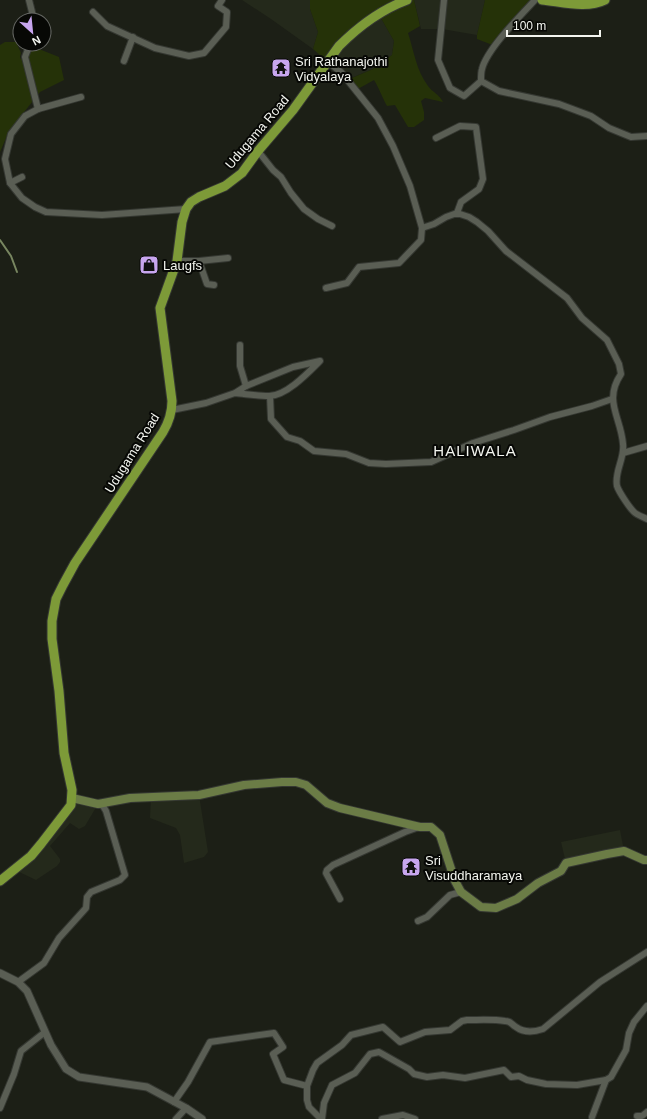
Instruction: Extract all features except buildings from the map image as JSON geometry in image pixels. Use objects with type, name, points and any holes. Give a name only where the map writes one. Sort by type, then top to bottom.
[{"type":"main road","points":[[542,0],[579,4],[598,4],[605,0]]},
{"type":"main road","name":"Udugama Road","points":[[72,798],[72,790],[64,753],[59,691],[52,639],[54,609],[63,585],[75,563],[163,432],[169,420],[172,410],[172,401],[160,308],[178,261],[182,222],[186,209],[191,202],[199,197],[225,186],[239,176],[293,110],[340,46],[360,27],[375,16],[402,1]]},
{"type":"main road","points":[[0,881],[31,856],[67,810],[72,798],[98,804],[130,798],[199,795],[244,785],[282,782],[296,782],[306,786],[327,803],[340,808],[420,827],[431,827],[440,835],[461,892],[481,907],[496,908],[517,899],[538,883],[561,871],[566,863],[624,851],[647,860]]},
{"type":"street","points":[[29,0],[32,12]]},
{"type":"street","points":[[93,12],[108,26],[155,48],[188,56],[204,53],[226,27],[226,12],[218,6],[222,0]]},
{"type":"street","points":[[444,0],[438,60],[450,88],[464,96],[481,81],[482,67],[492,51],[515,21],[535,0]]},
{"type":"street","points":[[124,61],[133,37]]},
{"type":"street","points":[[27,52],[25,57],[38,109]]},
{"type":"street","points":[[326,288],[347,283],[359,267],[399,263],[421,240],[422,228],[410,186],[393,146],[378,118],[341,72],[328,62]]},
{"type":"street","points":[[481,81],[499,91],[559,104],[591,116],[608,128],[632,137],[647,136]]},
{"type":"street","points":[[81,96],[38,109],[25,116],[11,134],[3,159],[10,183],[22,198],[35,208],[46,212],[102,215],[186,209]]},
{"type":"street","points":[[436,138],[460,126],[476,127],[483,179],[479,189],[461,202],[457,214]]},
{"type":"street","points":[[258,151],[273,170],[281,177],[291,193],[304,209],[318,219],[332,226]]},
{"type":"street","points":[[10,183],[22,177]]},
{"type":"street","points":[[422,228],[434,224],[446,217],[457,214],[469,217],[488,231],[506,251],[567,298],[582,318],[607,340],[619,364],[621,374],[615,383],[612,399],[624,444],[617,484],[618,488],[634,512],[647,519]]},
{"type":"street","points":[[178,261],[199,261],[228,258]]},
{"type":"street","points":[[199,261],[207,284],[214,285]]},
{"type":"street","points":[[240,344],[240,366],[246,386]]},
{"type":"street","points":[[172,410],[206,403],[235,393],[246,386],[293,367],[320,362],[302,378],[280,393],[270,396],[235,393]]},
{"type":"street","points":[[270,396],[271,419],[287,437],[300,441],[314,451],[346,454],[369,463],[386,464],[431,462],[473,443],[550,417],[612,399]]},
{"type":"street","points":[[623,453],[647,446]]},
{"type":"street","points":[[18,982],[44,963],[59,938],[86,908],[87,897],[91,892],[120,880],[125,875],[106,811],[103,806],[98,804]]},
{"type":"street","points":[[340,899],[326,873],[327,870],[405,832],[420,827]]},
{"type":"street","points":[[418,921],[427,917],[450,895],[461,892]]},
{"type":"street","points":[[322,1119],[309,1107],[307,1100],[307,1086],[312,1070],[317,1063],[342,1045],[351,1035],[357,1032],[382,1027],[400,1042],[425,1032],[450,1030],[462,1021],[467,1020],[504,1020],[524,1031],[534,1032],[543,1029],[600,982],[647,952]]},
{"type":"street","points":[[0,973],[18,982],[27,991],[51,1045],[66,1069],[72,1074],[79,1077],[147,1087],[186,1108],[202,1119]]},
{"type":"street","points":[[322,1119],[324,1103],[332,1085],[355,1073],[370,1054],[379,1052],[409,1068],[414,1074],[427,1077],[443,1075],[465,1078],[504,1070],[511,1077],[519,1076],[527,1080],[546,1084],[577,1085],[606,1080],[611,1077],[626,1050],[629,1033],[634,1022],[647,1006]]},
{"type":"street","points":[[0,1108],[14,1074],[21,1051],[45,1032]]},
{"type":"street","points":[[174,1102],[188,1082],[210,1042],[274,1033],[282,1047],[273,1054],[284,1080],[307,1086]]},
{"type":"street","points":[[592,1117],[606,1080]]},
{"type":"street","points":[[176,1119],[186,1108]]},
{"type":"street","points":[[637,1116],[642,1116],[647,1112]]},
{"type":"street","points":[[382,1119],[403,1114],[415,1119]]},
{"type":"shaded area","points":[[242,0],[310,0],[310,9],[318,32],[313,49],[271,19]]},
{"type":"shaded area","points":[[414,0],[485,0],[477,35],[442,29],[421,29]]},
{"type":"shaded area","points":[[379,18],[382,20],[394,41],[392,55],[373,69],[349,79],[334,59],[351,40]]},
{"type":"shaded area","points":[[199,795],[208,852],[204,857],[184,863],[180,835],[176,828],[150,818],[151,797]]},
{"type":"shaded area","points":[[72,798],[98,804],[85,826],[79,829],[70,823],[50,846],[60,859],[57,866],[36,880],[15,870]]},
{"type":"shaded area","points":[[620,830],[624,851],[566,863],[561,842]]},
{"type":"green space","points":[[310,0],[414,0],[420,26],[408,33],[418,67],[424,80],[443,102],[425,98],[421,101],[424,112],[424,120],[414,127],[408,127],[395,105],[387,106],[374,80],[356,90],[347,80],[373,69],[392,55],[394,41],[382,20],[375,16],[328,62],[313,49],[318,32],[310,9]]},
{"type":"green space","points":[[485,0],[535,0],[495,46],[477,39]]},
{"type":"green space","points":[[5,42],[12,42],[12,52],[21,52],[21,59],[24,59],[30,52],[46,52],[59,57],[64,80],[40,92],[9,131],[0,152],[0,45]]},
{"type":"waterway","points":[[0,240],[11,256],[17,272]]},
{"type":"place","name":"Sri Rathanajothi Vidyalaya","points":[[281,68]]},
{"type":"place","name":"Laugfs","points":[[149,265]]},
{"type":"place","name":"Sri Visuddharamaya","points":[[411,867]]},
{"type":"district","name":"HALIWALA","points":[[475,450]]}]
